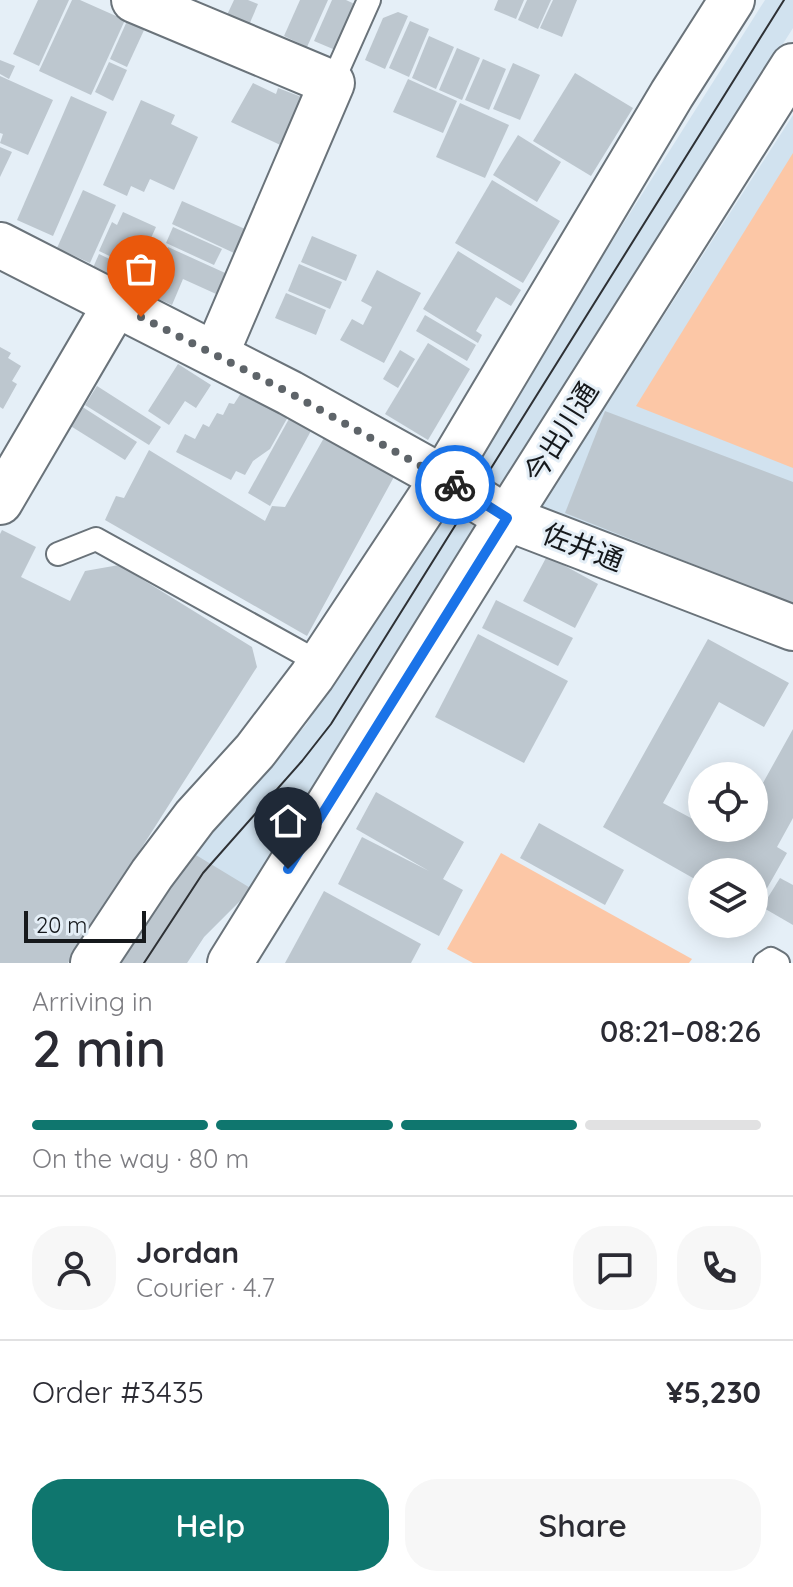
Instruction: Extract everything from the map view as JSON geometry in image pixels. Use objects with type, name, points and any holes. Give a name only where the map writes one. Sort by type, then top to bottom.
[{"type":"street","points":[[134,0],[332,83],[216,354]]},
{"type":"street","points":[[93,963],[152,874],[195,817],[255,751],[320,663],[443,478],[672,94],[732,0]]},
{"type":"street","name":"今出川通","points":[[230,963],[793,66]]},
{"type":"street","name":"佐井通","points":[[0,245],[216,354],[443,478],[507,518],[793,628]]},
{"type":"street","points":[[0,502],[116,304]]},
{"type":"lane","points":[[332,83],[369,0]]},
{"type":"lane","points":[[58,554],[96,539],[320,663]]},
{"type":"lane","points":[[765,963],[771,959],[778,963]]},
{"type":"shaded area","points":[[765,0],[793,0],[793,28],[367,701],[252,889],[204,937],[187,963],[113,963],[197,846],[306,725]]},
{"type":"shaded area","points":[[793,115],[793,610],[537,513]]},
{"type":"shaded area","points":[[793,153],[793,468],[636,406]]},
{"type":"shaded area","points":[[501,853],[692,959],[689,963],[473,963],[447,949]]},
{"type":"building","points":[[38,0],[69,0],[39,66],[13,54]]},
{"type":"building","points":[[72,0],[80,0],[125,20],[91,95],[39,71]]},
{"type":"building","points":[[234,0],[258,4],[249,25],[227,15]]},
{"type":"building","points":[[300,0],[328,0],[307,47],[284,36]]},
{"type":"building","points":[[332,0],[346,0],[361,7],[340,52],[314,41]]},
{"type":"building","points":[[498,0],[524,0],[516,19],[494,10]]},
{"type":"building","points":[[527,0],[551,0],[538,29],[518,20]]},
{"type":"building","points":[[553,0],[577,0],[562,37],[540,28]]},
{"type":"building","points":[[398,12],[408,16],[385,69],[365,60],[383,18]]},
{"type":"building","points":[[127,21],[145,28],[127,67],[110,59]]},
{"type":"building","points":[[410,21],[429,29],[409,77],[389,68]]},
{"type":"building","points":[[429,36],[454,47],[436,89],[412,78]]},
{"type":"building","points":[[457,48],[480,58],[462,100],[439,90]]},
{"type":"building","points":[[483,59],[506,69],[489,110],[465,100]]},
{"type":"building","points":[[0,60],[15,66],[9,79],[0,74]]},
{"type":"building","points":[[109,62],[127,70],[113,101],[95,92]]},
{"type":"building","points":[[513,63],[540,75],[520,120],[493,109]]},
{"type":"building","points":[[575,73],[633,108],[591,176],[533,141]]},
{"type":"building","points":[[0,76],[53,100],[28,155],[0,143],[3,134],[0,133]]},
{"type":"building","points":[[408,79],[457,101],[443,133],[393,112]]},
{"type":"building","points":[[253,83],[276,94],[278,88],[312,101],[289,149],[231,122]]},
{"type":"building","points":[[71,96],[107,112],[53,236],[17,220]]},
{"type":"building","points":[[141,100],[175,115],[171,124],[198,137],[174,190],[150,179],[144,192],[131,186],[127,196],[103,185]]},
{"type":"building","points":[[460,103],[509,125],[485,178],[436,157]]},
{"type":"building","points":[[518,135],[561,162],[537,202],[493,175]]},
{"type":"building","points":[[0,147],[12,152],[0,177]]},
{"type":"building","points":[[492,180],[560,221],[523,283],[455,243]]},
{"type":"building","points":[[83,190],[116,205],[90,263],[57,248]]},
{"type":"building","points":[[182,201],[245,229],[234,253],[172,224]]},
{"type":"building","points":[[123,212],[156,227],[137,269],[99,251],[112,222],[117,225]]},
{"type":"building","points":[[173,227],[222,249],[214,265],[166,243]]},
{"type":"building","points":[[312,236],[357,255],[346,281],[301,262]]},
{"type":"building","points":[[151,241],[161,246],[149,272],[139,268]]},
{"type":"building","points":[[168,247],[234,277],[225,298],[183,279],[172,305],[147,294]]},
{"type":"building","points":[[458,251],[521,290],[511,306],[496,297],[476,331],[482,335],[478,343],[423,309]]},
{"type":"building","points":[[99,254],[131,269],[124,284],[92,270]]},
{"type":"building","points":[[299,264],[342,282],[330,309],[288,291]]},
{"type":"building","points":[[377,270],[421,293],[384,363],[340,340],[352,319],[363,325],[372,307],[361,301]]},
{"type":"building","points":[[286,293],[326,310],[316,335],[275,318]]},
{"type":"building","points":[[425,315],[476,345],[467,361],[416,331]]},
{"type":"building","points":[[428,343],[470,369],[428,440],[385,414]]},
{"type":"building","points":[[0,347],[11,353],[8,358],[21,366],[12,381],[17,384],[3,409],[0,407]]},
{"type":"building","points":[[400,350],[415,359],[398,388],[383,379]]},
{"type":"building","points":[[178,364],[211,385],[196,408],[185,401],[169,425],[148,411]]},
{"type":"building","points":[[97,386],[161,427],[149,445],[85,405]]},
{"type":"building","points":[[241,393],[289,415],[270,449],[253,461],[245,475],[236,471],[231,480],[176,452],[185,434],[195,439],[203,424],[209,427],[217,413],[223,415],[229,403],[234,404]]},
{"type":"building","points":[[81,406],[137,442],[125,460],[69,425]]},
{"type":"building","points":[[605,411],[793,482],[793,604],[565,513]]},
{"type":"building","points":[[290,417],[312,429],[270,506],[248,493]]},
{"type":"building","points":[[325,436],[395,475],[307,636],[105,520],[116,496],[124,498],[149,450],[265,521],[272,506],[285,507]]},
{"type":"building","points":[[2,530],[36,547],[21,577],[70,601],[85,571],[119,565],[252,647],[257,667],[68,963],[0,963]]},
{"type":"building","points":[[547,556],[598,584],[575,628],[523,601]]},
{"type":"building","points":[[496,600],[573,638],[558,666],[482,628]]},
{"type":"building","points":[[478,634],[568,681],[524,763],[435,717]]},
{"type":"building","points":[[708,639],[789,683],[764,727],[719,702],[663,803],[688,816],[688,842],[768,842],[768,774],[793,729],[793,818],[777,847],[787,853],[768,886],[768,858],[688,858],[688,875],[603,827]]},
{"type":"building","points":[[376,792],[464,842],[443,879],[463,890],[439,936],[338,884],[362,837],[429,871],[356,829]]},
{"type":"building","points":[[539,823],[624,870],[605,905],[520,858]]},
{"type":"building","points":[[191,852],[252,889],[204,937],[187,963],[115,963]]},
{"type":"building","points":[[780,878],[793,885],[793,925],[768,910],[768,897]]},
{"type":"building","points":[[324,891],[421,944],[411,963],[285,963]]},
{"type":"tram line","points":[[144,963],[203,873],[331,724],[784,0]]},
{"type":"way so far","points":[[141,317],[290,393],[455,485]]},
{"type":"route","points":[[288,869],[507,518],[455,485]]}]
